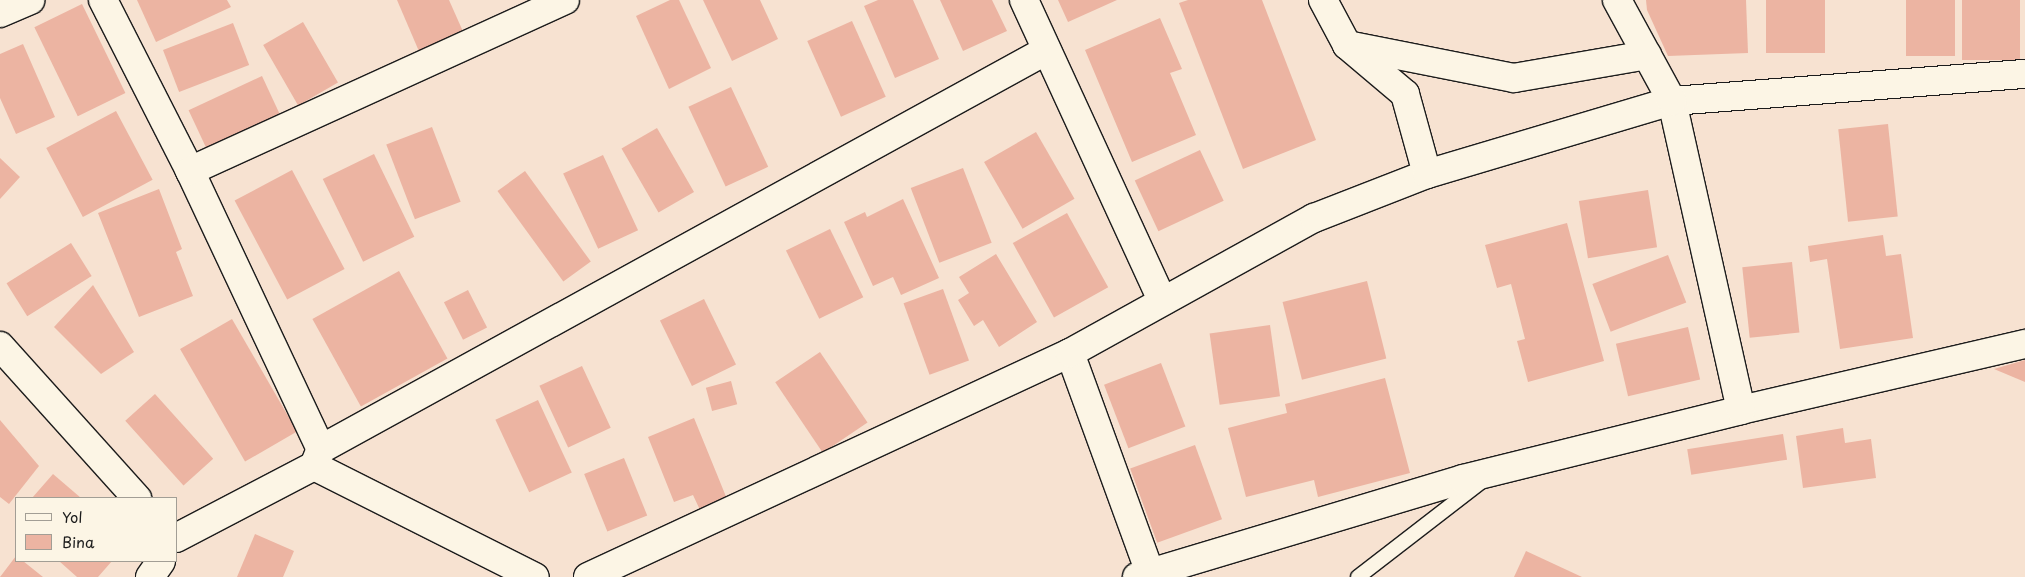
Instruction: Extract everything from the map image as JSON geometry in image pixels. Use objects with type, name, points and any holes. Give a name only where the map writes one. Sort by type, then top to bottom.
[{"type":"street","points":[[0,14],[30,0]]},
{"type":"street","points":[[103,0],[190,171],[318,458],[535,577]]},
{"type":"street","points":[[190,171],[565,0]]},
{"type":"street","points":[[1024,0],[1162,300]]},
{"type":"street","points":[[1324,0],[1347,45],[1405,94],[1426,174]]},
{"type":"street","points":[[1617,0],[1672,101],[1741,410]]},
{"type":"street","points":[[1347,45],[1514,78],[1647,55]]},
{"type":"street","points":[[178,537],[1047,50]]},
{"type":"street","points":[[588,577],[1070,353],[1162,300],[1314,218],[1426,174],[1672,101],[2025,74]]},
{"type":"street","points":[[1070,353],[1144,575],[1496,470],[1741,410],[2025,344]]},
{"type":"street","points":[[0,346],[136,497]]},
{"type":"street","points":[[150,577],[160,562]]},
{"type":"lane","points":[[1358,577],[1496,470]]},
{"type":"building","points":[[137,0],[227,0],[231,7],[156,42]]},
{"type":"building","points":[[397,0],[449,0],[465,36],[421,56]]},
{"type":"building","points":[[670,0],[679,0],[711,68],[669,89],[636,16]]},
{"type":"building","points":[[703,0],[760,0],[778,39],[732,61]]},
{"type":"building","points":[[878,0],[913,0],[939,59],[895,78],[864,6]]},
{"type":"building","points":[[940,0],[992,0],[1007,31],[963,51]]},
{"type":"building","points":[[1058,0],[1117,0],[1068,22]]},
{"type":"building","points":[[1188,0],[1262,0],[1316,140],[1243,169],[1179,3]]},
{"type":"building","points":[[1646,0],[1746,0],[1748,53],[1668,56],[1647,10]]},
{"type":"building","points":[[1766,0],[1825,0],[1825,53],[1766,53]]},
{"type":"building","points":[[1906,0],[1955,0],[1955,56],[1906,56]]},
{"type":"building","points":[[1962,0],[2020,0],[2020,60],[1962,60]]},
{"type":"building","points":[[82,4],[125,93],[78,116],[34,27]]},
{"type":"building","points":[[1160,18],[1182,69],[1170,73],[1196,135],[1132,162],[1085,50]]},
{"type":"building","points":[[852,21],[886,97],[841,117],[807,41]]},
{"type":"building","points":[[303,22],[338,83],[298,106],[263,45]]},
{"type":"building","points":[[233,23],[249,65],[179,92],[163,50]]},
{"type":"building","points":[[23,44],[55,117],[16,134],[0,98],[0,54]]},
{"type":"building","points":[[262,76],[281,116],[207,150],[189,110]]},
{"type":"building","points":[[731,87],[768,167],[726,187],[688,107]]},
{"type":"building","points":[[116,111],[153,180],[83,217],[46,148]]},
{"type":"building","points":[[1888,124],[1898,216],[1848,222],[1838,129]]},
{"type":"building","points":[[432,127],[461,202],[415,219],[386,145]]},
{"type":"building","points":[[657,128],[694,192],[658,213],[621,148]]},
{"type":"building","points":[[1036,132],[1074,199],[1023,229],[984,162]]},
{"type":"building","points":[[1200,150],[1224,201],[1158,231],[1135,180]]},
{"type":"building","points":[[374,154],[414,237],[363,262],[323,179]]},
{"type":"building","points":[[603,155],[638,230],[598,249],[563,174]]},
{"type":"building","points":[[0,158],[20,177],[0,199]]},
{"type":"building","points":[[963,168],[992,243],[939,263],[911,188]]},
{"type":"building","points":[[292,170],[345,269],[287,299],[235,201]]},
{"type":"building","points":[[525,171],[591,262],[563,282],[497,191]]},
{"type":"building","points":[[159,189],[182,249],[176,252],[193,296],[139,317],[98,213]]},
{"type":"building","points":[[1648,190],[1657,247],[1588,258],[1579,201]]},
{"type":"building","points":[[903,199],[939,278],[901,295],[893,277],[873,286],[844,222],[865,212],[867,217]]},
{"type":"building","points":[[1067,213],[1108,287],[1054,317],[1013,243]]},
{"type":"building","points":[[1567,223],[1604,361],[1528,382],[1517,341],[1525,339],[1511,284],[1497,288],[1485,245]]},
{"type":"building","points":[[830,229],[863,297],[819,319],[786,250]]},
{"type":"building","points":[[1883,235],[1886,256],[1901,254],[1913,338],[1840,349],[1827,259],[1810,262],[1808,246]]},
{"type":"building","points":[[71,243],[92,276],[27,316],[7,283]]},
{"type":"building","points":[[996,254],[1037,322],[999,347],[983,320],[974,326],[958,300],[969,293],[959,277]]},
{"type":"building","points":[[1668,255],[1686,303],[1611,332],[1592,284]]},
{"type":"building","points":[[1792,262],[1799,333],[1750,338],[1742,267]]},
{"type":"building","points":[[399,271],[447,358],[361,406],[312,319]]},
{"type":"building","points":[[1367,281],[1386,359],[1302,380],[1283,302]]},
{"type":"building","points":[[93,285],[134,352],[101,374],[54,327]]},
{"type":"building","points":[[943,289],[969,360],[930,375],[904,303]]},
{"type":"building","points":[[468,290],[487,327],[463,340],[444,302]]},
{"type":"building","points":[[704,299],[736,365],[692,386],[660,320]]},
{"type":"building","points":[[232,319],[297,432],[245,462],[180,349]]},
{"type":"building","points":[[1270,325],[1280,396],[1220,405],[1210,333]]},
{"type":"building","points":[[1688,327],[1700,380],[1628,396],[1616,344]]},
{"type":"building","points":[[820,352],[868,422],[823,453],[775,382]]},
{"type":"building","points":[[2025,360],[2025,382],[1994,369]]},
{"type":"building","points":[[1161,363],[1185,426],[1128,448],[1104,385]]},
{"type":"building","points":[[582,366],[611,428],[568,447],[539,386]]},
{"type":"building","points":[[1385,378],[1410,473],[1318,497],[1314,480],[1246,497],[1228,428],[1287,413],[1285,404]]},
{"type":"building","points":[[731,381],[737,404],[712,411],[706,388]]},
{"type":"building","points":[[155,394],[213,459],[183,485],[125,421]]},
{"type":"building","points":[[538,400],[572,473],[529,492],[495,420]]},
{"type":"building","points":[[694,418],[727,499],[700,510],[693,495],[674,502],[648,437]]},
{"type":"building","points":[[0,420],[39,466],[9,504],[0,497]]},
{"type":"building","points":[[1843,428],[1845,443],[1871,439],[1876,478],[1803,488],[1796,436]]},
{"type":"building","points":[[1783,434],[1787,460],[1691,475],[1687,449]]},
{"type":"building","points":[[1195,445],[1222,519],[1157,543],[1130,469]]},
{"type":"building","points":[[624,458],[647,515],[607,532],[584,474]]},
{"type":"building","points":[[53,474],[80,497],[33,497]]},
{"type":"building","points":[[255,534],[294,551],[283,577],[237,577]]},
{"type":"building","points":[[1526,551],[1582,577],[1514,577]]},
{"type":"building","points":[[15,557],[15,562],[24,562],[43,577],[0,577]]},
{"type":"building","points":[[60,562],[111,562],[98,577],[77,577]]}]
